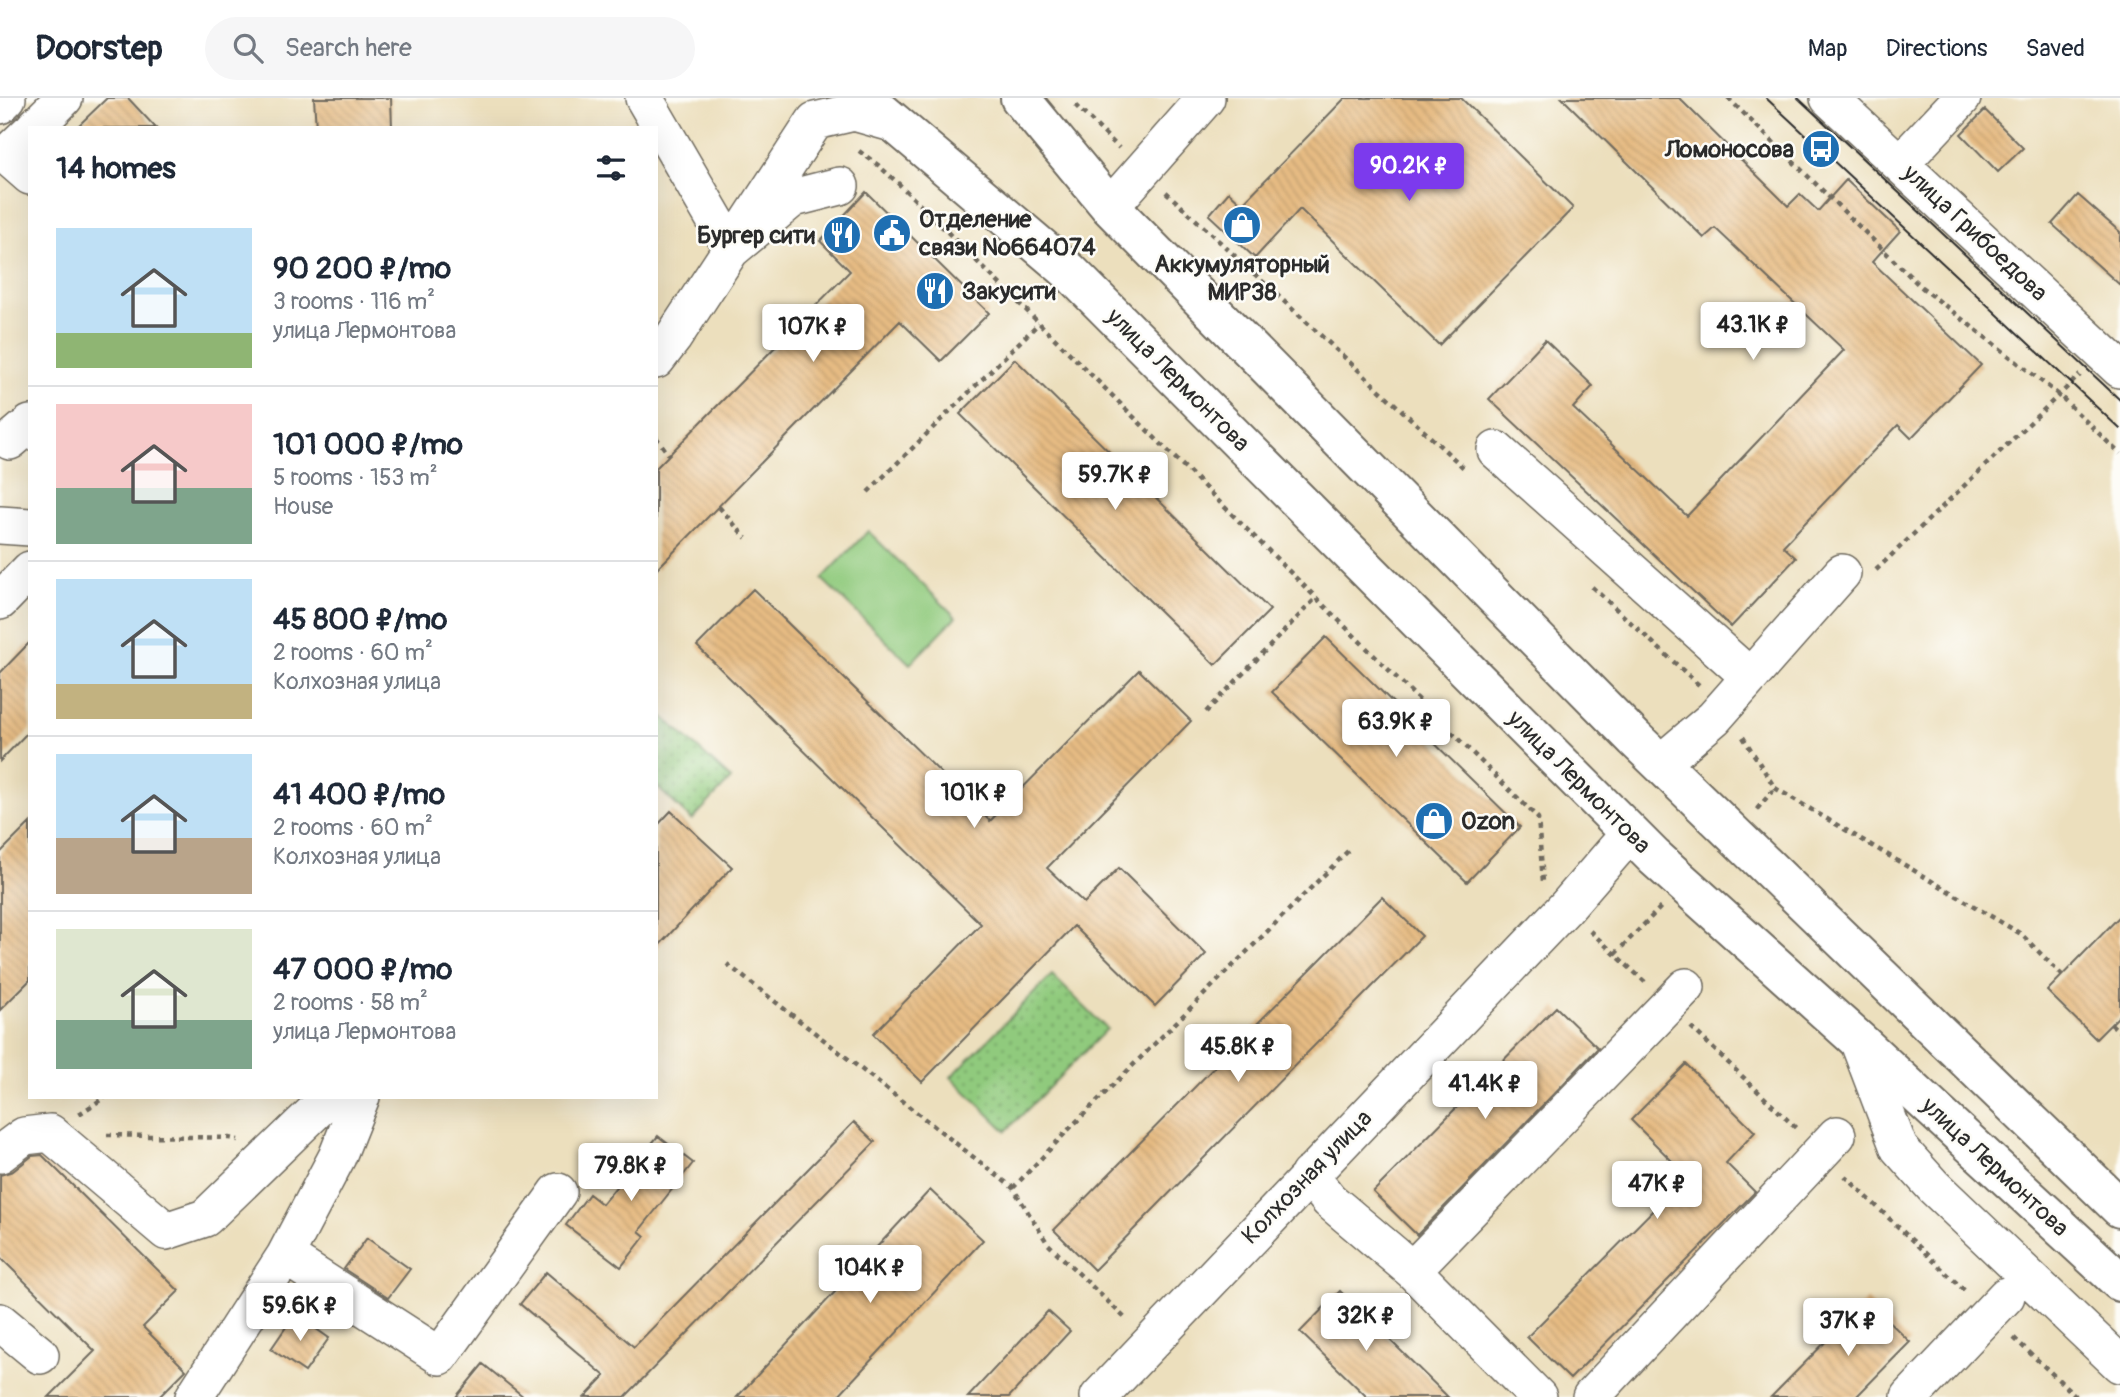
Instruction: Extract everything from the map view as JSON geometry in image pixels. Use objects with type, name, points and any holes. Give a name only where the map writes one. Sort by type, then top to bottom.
[{"type":"main road","name":"улица Лермонтова","points":[[865,98],[1069,271],[1630,833],[2120,1282]]},
{"type":"main road","points":[[1020,98],[1110,207],[1616,719],[2120,1208]]},
{"type":"street","points":[[0,105],[7,98]]},
{"type":"street","points":[[36,126],[64,98]]},
{"type":"street","points":[[643,98],[732,249]]},
{"type":"street","points":[[1110,207],[1206,98]]},
{"type":"street","name":"улица Грибоедова","points":[[1829,98],[2114,353]]},
{"type":"street","points":[[1900,164],[1962,98]]},
{"type":"street","points":[[658,357],[815,121],[854,113],[896,124]]},
{"type":"street","points":[[28,134],[6,155],[28,174]]},
{"type":"street","points":[[732,249],[793,198],[840,186]]},
{"type":"street","points":[[1496,450],[1750,677]]},
{"type":"street","points":[[0,525],[28,527]]},
{"type":"street","points":[[0,601],[28,572]]},
{"type":"street","points":[[1661,763],[1714,718],[1750,677],[1855,575]]},
{"type":"street","name":"Колхозная улица","points":[[1099,1397],[1566,907],[1630,833]]},
{"type":"street","points":[[1412,1270],[1677,996]]},
{"type":"street","points":[[1858,1040],[1899,1148],[1934,1187],[2120,1364]]},
{"type":"street","points":[[0,1154],[24,1136],[50,1133],[166,1231],[205,1218],[328,1099]]},
{"type":"street","points":[[199,1395],[285,1256],[337,1157],[360,1099]]},
{"type":"street","points":[[1591,1397],[1829,1143]]},
{"type":"street","points":[[1309,1175],[1329,1200],[1412,1270],[1538,1397]]},
{"type":"street","points":[[285,1256],[440,1356],[558,1192]]},
{"type":"street","points":[[1910,1397],[1997,1305]]},
{"type":"street","points":[[0,1322],[40,1355]]},
{"type":"path","points":[[1728,98],[1920,286],[2059,396],[2120,454]]},
{"type":"path","points":[[815,121],[878,165],[1538,818],[1543,883],[1615,954],[1677,996],[1997,1305],[2077,1397]]},
{"type":"path","points":[[868,492],[1039,323]]},
{"type":"path","points":[[1855,575],[2059,396],[2114,353]]},
{"type":"path","points":[[658,440],[669,455]]},
{"type":"path","points":[[719,507],[746,538]]},
{"type":"path","points":[[1206,712],[1316,598]]},
{"type":"path","points":[[1749,818],[1774,788]]},
{"type":"path","points":[[1013,1188],[1351,848]]},
{"type":"path","points":[[1615,954],[1669,900]]},
{"type":"path","points":[[727,964],[1013,1188],[1048,1244],[1149,1342]]},
{"type":"path","points":[[2111,1024],[2120,1032]]},
{"type":"path","points":[[105,1135],[229,1138],[276,1150]]},
{"type":"green space","points":[[868,531],[956,617],[910,664],[822,579]]},
{"type":"green space","points":[[658,712],[731,779],[692,820],[658,788]]},
{"type":"green space","points":[[1052,975],[1107,1029],[1006,1131],[951,1077]]},
{"type":"building","points":[[107,98],[128,98],[154,126],[78,126]]},
{"type":"building","points":[[314,98],[391,98],[392,126],[316,126]]},
{"type":"building","points":[[1345,98],[1461,98],[1573,208],[1439,345],[1300,209],[1255,258],[1209,215],[1229,192],[1242,204]]},
{"type":"building","points":[[1562,98],[1679,98],[1788,206],[1800,194],[1818,211],[1846,180],[1900,231],[1872,262],[1981,365],[1911,438],[1898,425],[1783,546],[1796,558],[1731,627],[1489,399],[1545,340],[1593,386],[1573,408],[1687,516],[1844,350],[1715,228],[1704,238]]},
{"type":"building","points":[[1985,110],[2023,148],[1998,172],[1961,134]]},
{"type":"building","points":[[866,192],[989,313],[941,361],[900,321],[658,568],[658,466],[850,271],[820,241]]},
{"type":"building","points":[[2078,195],[2120,232],[2120,285],[2052,224]]},
{"type":"building","points":[[1015,359],[1270,610],[1215,665],[960,414]]},
{"type":"building","points":[[753,589],[990,821],[1139,670],[1191,721],[1047,868],[1084,903],[1119,868],[1206,954],[1155,1006],[1074,926],[922,1082],[873,1034],[981,924],[697,646]]},
{"type":"building","points":[[1326,637],[1520,827],[1467,882],[1272,692]]},
{"type":"building","points":[[28,644],[28,732],[0,761],[0,673]]},
{"type":"building","points":[[671,811],[732,867],[658,947],[658,825]]},
{"type":"building","points":[[28,825],[28,982],[0,1010],[0,853]]},
{"type":"building","points":[[1382,897],[1422,936],[1094,1270],[1054,1230]]},
{"type":"building","points":[[2120,916],[2120,1015],[2096,1039],[2047,991]]},
{"type":"building","points":[[1556,1007],[1598,1048],[1417,1235],[1373,1192]]},
{"type":"building","points":[[1686,1064],[1755,1132],[1726,1163],[1755,1192],[1570,1379],[1527,1337],[1687,1176],[1631,1120]]},
{"type":"building","points":[[854,1122],[875,1142],[625,1397],[585,1397],[605,1376],[520,1304],[546,1272],[634,1347]]},
{"type":"building","points":[[658,1136],[693,1163],[639,1231],[645,1236],[621,1267],[566,1225],[589,1194],[602,1204]]},
{"type":"building","points":[[42,1155],[179,1291],[143,1327],[186,1370],[159,1397],[49,1397],[95,1351],[0,1257],[0,1175],[13,1171],[32,1156]]},
{"type":"building","points":[[930,1190],[983,1240],[837,1397],[737,1397]]},
{"type":"building","points":[[367,1238],[410,1269],[388,1298],[344,1269]]},
{"type":"building","points":[[1340,1291],[1448,1397],[1367,1397],[1300,1332]]},
{"type":"building","points":[[1867,1300],[1910,1342],[1856,1397],[1771,1397]]},
{"type":"building","points":[[1048,1311],[1070,1331],[1009,1397],[968,1397]]},
{"type":"building","points":[[295,1314],[329,1338],[305,1372],[271,1349]]},
{"type":"building","points":[[483,1364],[524,1397],[456,1397]]},
{"type":"tram line","points":[[1766,98],[2120,429]]},
{"type":"tram line","points":[[1798,98],[2120,400]]},
{"type":"place","name":"Ломоносова","points":[[1821,149]]},
{"type":"place","name":"Аккумуляторный МИР38","points":[[1242,225]]},
{"type":"place","name":"Отделение связи №664074","points":[[892,233]]},
{"type":"place","name":"Бургер сити","points":[[842,235]]},
{"type":"place","name":"Закусити","points":[[935,291]]},
{"type":"place","name":"Ozon","points":[[1434,821]]}]
